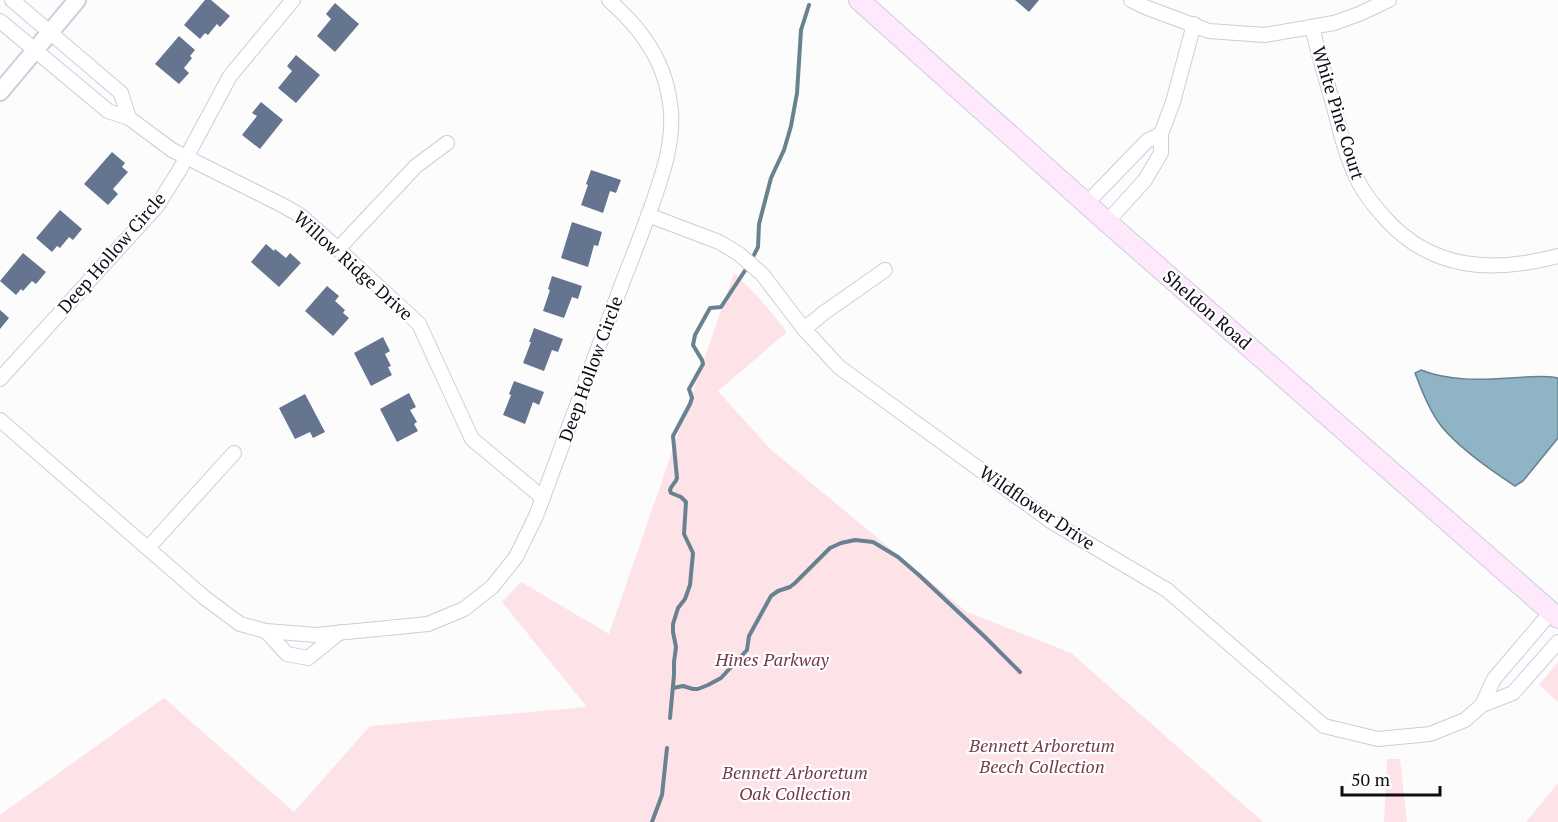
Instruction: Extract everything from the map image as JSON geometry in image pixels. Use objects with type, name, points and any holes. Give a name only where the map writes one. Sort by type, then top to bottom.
[{"type":"main road","name":"Sheldon Road","points":[[859,0],[1086,204],[1555,615]]},
{"type":"street","points":[[12,0],[121,93],[129,118]]},
{"type":"street","points":[[0,92],[77,0]]},
{"type":"street","name":"Deep Hollow Circle","points":[[0,380],[157,206],[230,76],[293,0]]},
{"type":"street","name":"Deep Hollow Circle","points":[[0,420],[205,598],[240,624],[266,631],[316,635],[428,624],[464,609],[492,587],[516,557],[536,516],[648,215],[669,149],[670,110],[662,69],[644,36],[609,0]]},
{"type":"street","points":[[1131,0],[1209,31],[1265,35],[1334,23],[1389,0]]},
{"type":"street","name":"Willow Ridge Drive","points":[[0,21],[108,111],[129,118],[171,150],[301,216],[419,324],[472,439],[543,498]]},
{"type":"street","points":[[1107,222],[1145,180],[1161,153],[1161,134],[1173,102],[1194,24]]},
{"type":"street","name":"White Pine Court","points":[[1312,27],[1349,159],[1369,200],[1394,228],[1425,250],[1445,259],[1465,264],[1502,266],[1558,256]]},
{"type":"street","points":[[1086,204],[1147,141],[1161,134]]},
{"type":"street","points":[[338,249],[416,166],[447,143]]},
{"type":"street","name":"Wildflower Drive","points":[[648,215],[719,242],[739,254],[762,274],[804,329],[839,367],[1052,522],[1167,590],[1324,726],[1378,739],[1430,734],[1465,720],[1482,705],[1513,693],[1558,642]]},
{"type":"street","points":[[804,329],[885,270]]},
{"type":"street","points":[[148,549],[234,453]]},
{"type":"street","name":"Wildflower Drive","points":[[1482,705],[1494,680],[1555,615]]},
{"type":"street","name":"Deep Hollow Circle","points":[[266,631],[288,654],[308,658],[340,633]]},
{"type":"green space","name":"Hines Parkway","points":[[734,273],[761,300],[787,332],[718,391],[770,449],[967,612],[1071,653],[1263,822],[0,822],[0,815],[164,698],[294,812],[370,726],[587,707],[502,602],[521,582],[609,634]]},
{"type":"green space","points":[[1558,662],[1558,702],[1539,685]]},
{"type":"green space","points":[[1387,759],[1400,759],[1407,822],[1384,822]]},
{"type":"green space","points":[[1558,783],[1558,822],[1526,822]]},
{"type":"water","points":[[1421,370],[1465,379],[1540,376],[1558,378],[1558,438],[1523,481],[1515,486],[1467,451],[1442,427],[1423,394],[1415,373]]},
{"type":"building","points":[[205,0],[211,0],[230,16],[220,27],[217,24],[208,35],[205,33],[200,39],[184,25]]},
{"type":"building","points":[[1015,0],[1039,0],[1029,12]]},
{"type":"building","points":[[335,3],[359,24],[335,52],[317,36],[331,19],[326,14]]},
{"type":"building","points":[[179,36],[195,50],[184,68],[189,73],[179,84],[155,64]]},
{"type":"building","points":[[296,55],[320,75],[296,103],[278,88],[292,71],[287,66]]},
{"type":"building","points":[[261,102],[283,120],[260,149],[242,135],[257,116],[252,113]]},
{"type":"building","points":[[112,152],[125,163],[122,167],[128,172],[113,189],[118,194],[108,205],[84,184]]},
{"type":"building","points":[[591,170],[621,180],[616,193],[610,191],[603,213],[581,205]]},
{"type":"building","points":[[60,210],[82,229],[73,240],[69,237],[60,248],[57,246],[52,252],[36,238]]},
{"type":"building","points":[[572,222],[602,232],[598,246],[594,245],[588,267],[561,258]]},
{"type":"building","points":[[266,244],[286,258],[290,253],[301,263],[279,287],[251,262]]},
{"type":"building","points":[[23,253],[46,272],[36,284],[32,281],[16,295],[0,281]]},
{"type":"building","points":[[552,276],[582,286],[578,299],[572,297],[564,318],[543,311]]},
{"type":"building","points":[[327,286],[339,296],[335,301],[345,310],[343,313],[349,318],[333,336],[305,311]]},
{"type":"building","points":[[0,310],[9,318],[0,329]]},
{"type":"building","points":[[534,328],[563,339],[558,352],[552,350],[544,371],[523,363]]},
{"type":"building","points":[[383,337],[390,351],[385,354],[391,366],[388,367],[392,375],[371,386],[354,353]]},
{"type":"building","points":[[514,381],[544,392],[539,405],[533,402],[525,424],[503,415]]},
{"type":"building","points":[[409,393],[416,407],[410,410],[417,422],[414,424],[418,431],[397,442],[380,409]]},
{"type":"building","points":[[305,394],[325,432],[313,438],[310,432],[295,439],[279,408]]},
{"type":"waterway","points":[[752,259],[758,247],[759,224],[771,178],[784,150],[791,126],[797,93],[801,30],[809,5]]},
{"type":"waterway","points":[[670,718],[676,647],[673,624],[678,608],[685,599],[690,585],[693,553],[684,534],[686,502],[670,490],[677,478],[673,436],[690,404],[692,398],[689,389],[703,364],[693,345],[695,335],[710,308],[721,307],[748,266]]},
{"type":"waterway","points":[[673,688],[683,686],[698,689],[721,678],[747,650],[749,636],[771,596],[795,583],[830,548],[855,540],[873,542],[898,557],[1020,672]]},
{"type":"waterway","points":[[652,822],[662,795],[667,748]]},
{"type":"park label","name":"Bennett Arboretum Beech Collection","points":[[1042,756]]},
{"type":"park label","name":"Bennett Arboretum Oak Collection","points":[[795,783]]}]
